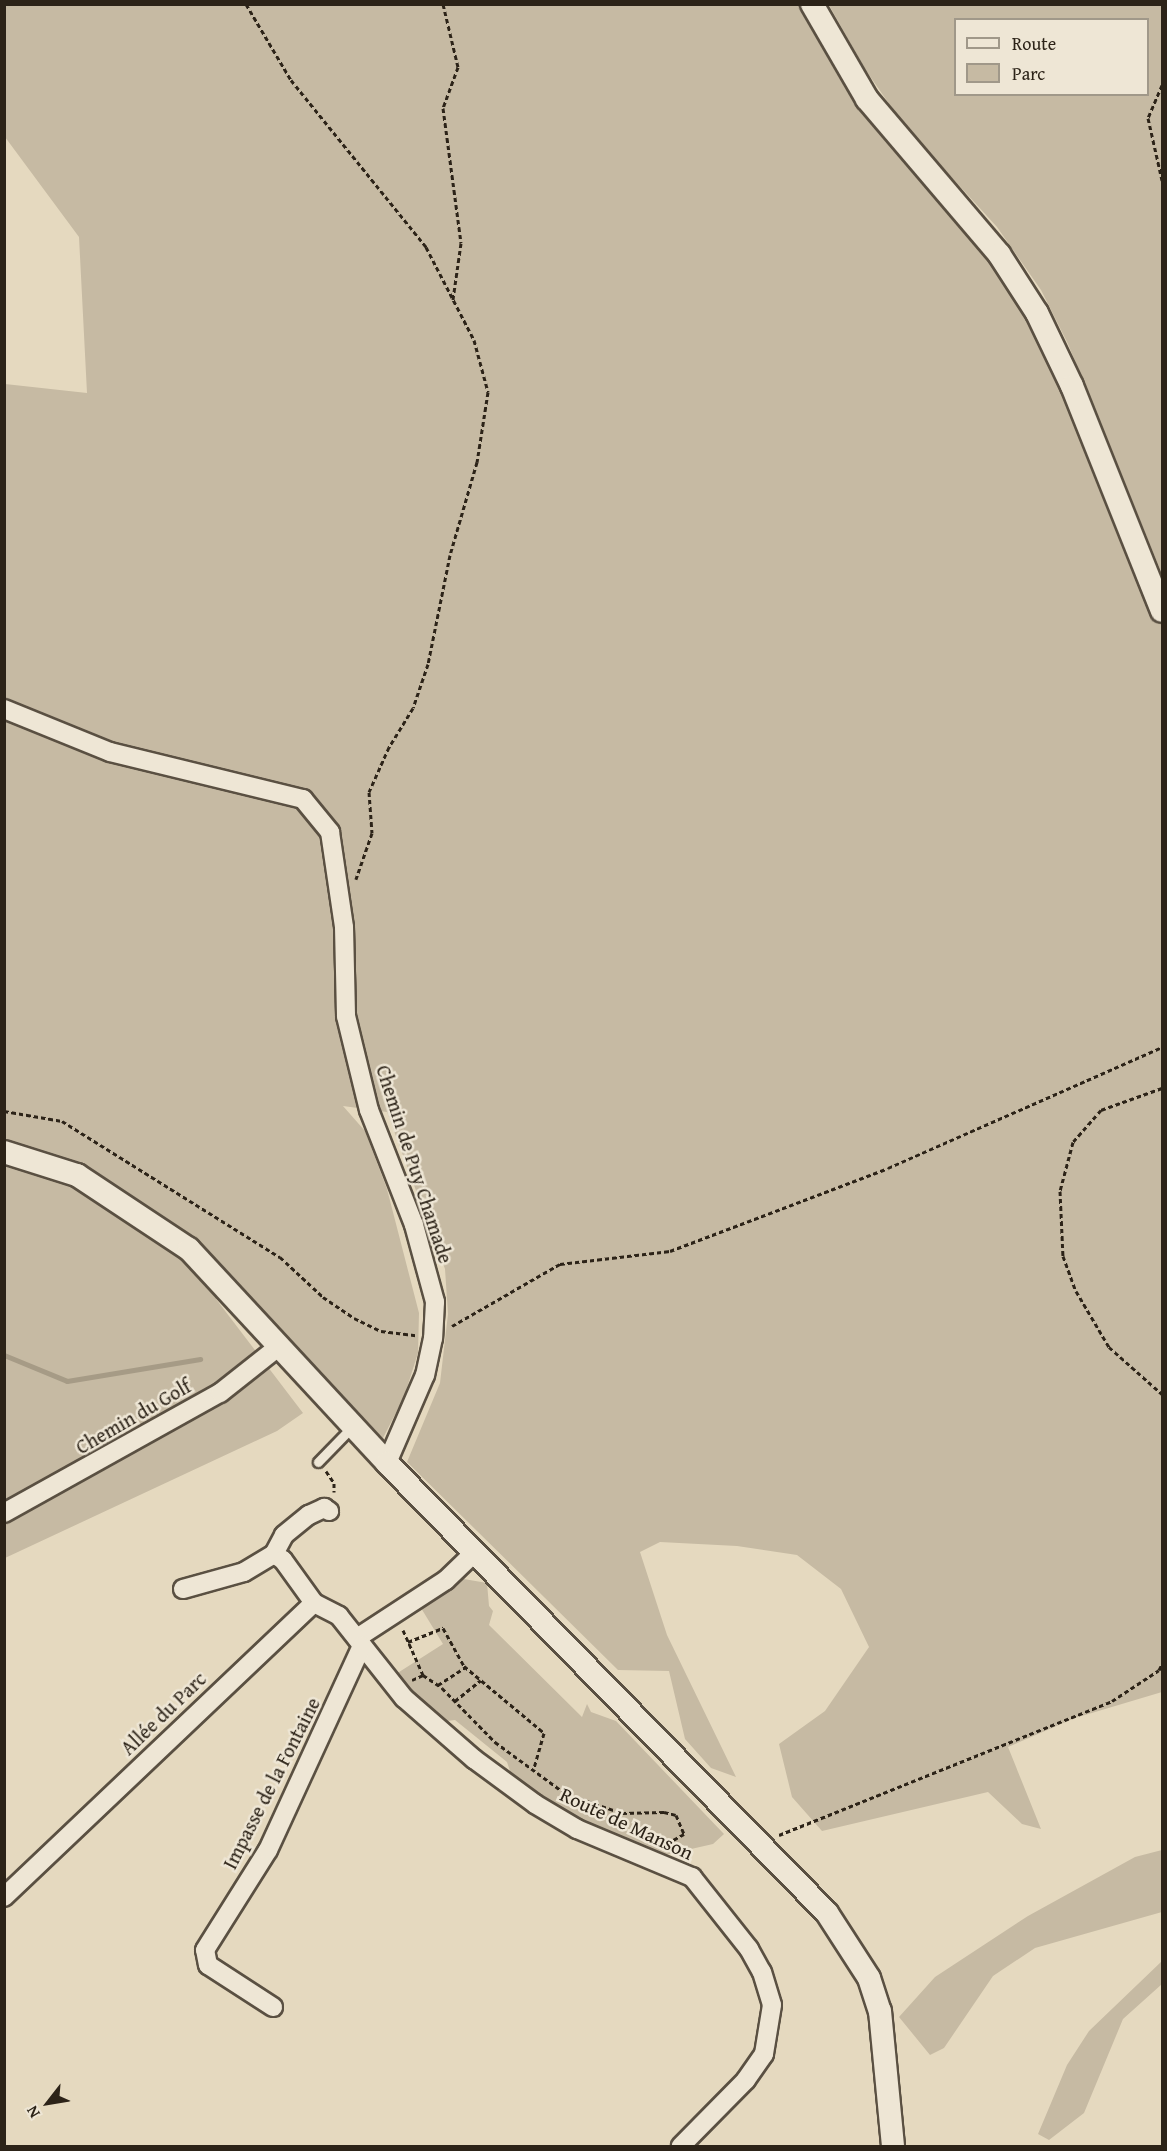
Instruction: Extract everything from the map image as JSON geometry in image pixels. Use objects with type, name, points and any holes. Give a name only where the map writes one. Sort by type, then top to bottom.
[{"type":"street","points":[[812,4],[867,99],[999,254],[1038,313],[1072,386],[1162,611]]},
{"type":"street","name":"Chemin de Puy Chamade","points":[[4,709],[110,752],[303,799],[330,832],[341,907],[346,1016],[369,1110],[414,1226],[435,1302],[433,1338],[425,1375],[387,1463]]},
{"type":"street","points":[[4,1152],[77,1175],[136,1210],[189,1249],[277,1348],[387,1463],[827,1913],[869,1978],[880,2011],[893,2146]]},
{"type":"street","name":"Chemin du Golf","points":[[4,1513],[220,1393],[277,1348]]},
{"type":"street","points":[[183,1590],[244,1572],[273,1554],[284,1535],[309,1515],[324,1508],[329,1511]]},
{"type":"street","points":[[273,1554],[284,1560],[314,1602],[339,1616],[360,1642],[446,1580],[475,1552]]},
{"type":"street","name":"Allée du Parc","points":[[4,1897],[314,1602]]},
{"type":"street","name":"Route de Manson","points":[[360,1642],[395,1688],[456,1744],[535,1804],[578,1829],[643,1858],[692,1876],[717,1904],[762,1972],[772,2005],[770,2037],[758,2063],[681,2146]]},
{"type":"street","name":"Impasse de la Fontaine","points":[[273,2007],[208,1965],[205,1950],[267,1850],[360,1642]]},
{"type":"lane","points":[[318,1462],[353,1426]]},
{"type":"path","points":[[246,4],[291,80],[426,247],[474,340],[488,392],[477,462],[450,555],[428,664],[413,708],[389,747],[369,792],[372,833],[358,875],[341,907]]},
{"type":"path","points":[[443,4],[458,67],[443,108],[461,243],[453,300]]},
{"type":"path","points":[[1162,85],[1148,118],[1162,180]]},
{"type":"path","points":[[4,1111],[63,1121],[262,1245],[354,1318],[381,1330],[433,1338],[560,1264],[670,1251],[940,1146],[1162,1047]]},
{"type":"path","points":[[1162,1088],[1101,1110],[1073,1142],[1060,1191],[1063,1256],[1076,1291],[1109,1347],[1162,1394]]},
{"type":"path","points":[[318,1462],[334,1482],[329,1511]]},
{"type":"path","points":[[398,1614],[423,1675],[438,1685],[495,1742],[534,1767],[566,1794],[622,1814],[664,1812],[676,1815],[684,1834],[672,1843],[648,1851],[643,1858]]},
{"type":"path","points":[[408,1642],[442,1628],[466,1667],[544,1733],[534,1767]]},
{"type":"path","points":[[758,1844],[1112,1701],[1159,1670],[1162,1664]]},
{"type":"path","points":[[438,1685],[466,1667]]},
{"type":"path","points":[[395,1688],[423,1675]]},
{"type":"path","points":[[454,1701],[482,1680]]},
{"type":"green space","points":[[4,5],[810,5],[850,72],[1011,271],[1162,619],[1162,1692],[1075,1718],[1008,1747],[1041,1829],[1022,1824],[988,1792],[822,1831],[792,1797],[779,1744],[825,1711],[869,1647],[841,1589],[797,1555],[737,1546],[660,1542],[640,1552],[667,1635],[736,1777],[711,1768],[685,1739],[669,1671],[618,1670],[407,1462],[440,1383],[448,1314],[445,1269],[387,1112],[343,1106],[365,1131],[387,1189],[419,1313],[418,1353],[404,1397],[383,1438],[232,1280],[216,1299],[303,1413],[277,1431],[5,1558],[5,384],[87,393],[79,237],[5,137]]},
{"type":"green space","points":[[829,5],[1162,5],[1162,574],[1068,344],[1041,290],[997,227],[903,124],[865,69]]},
{"type":"green space","points":[[458,1578],[487,1583],[489,1606],[493,1611],[489,1625],[582,1717],[587,1704],[591,1712],[616,1721],[724,1834],[713,1844],[656,1857],[569,1819],[513,1780],[507,1762],[455,1720],[447,1721],[423,1708],[396,1674],[443,1644],[421,1608]]},
{"type":"green space","points":[[1162,1850],[1162,1912],[1035,1948],[993,1976],[944,2048],[930,2055],[899,2017],[935,1977],[1028,1916],[1135,1857]]},
{"type":"green space","points":[[1162,1961],[1162,1984],[1123,2019],[1084,2113],[1049,2140],[1038,2134],[1067,2065],[1089,2031]]},
{"type":"waterway","points":[[4,1355],[67,1381],[200,1359]]}]
